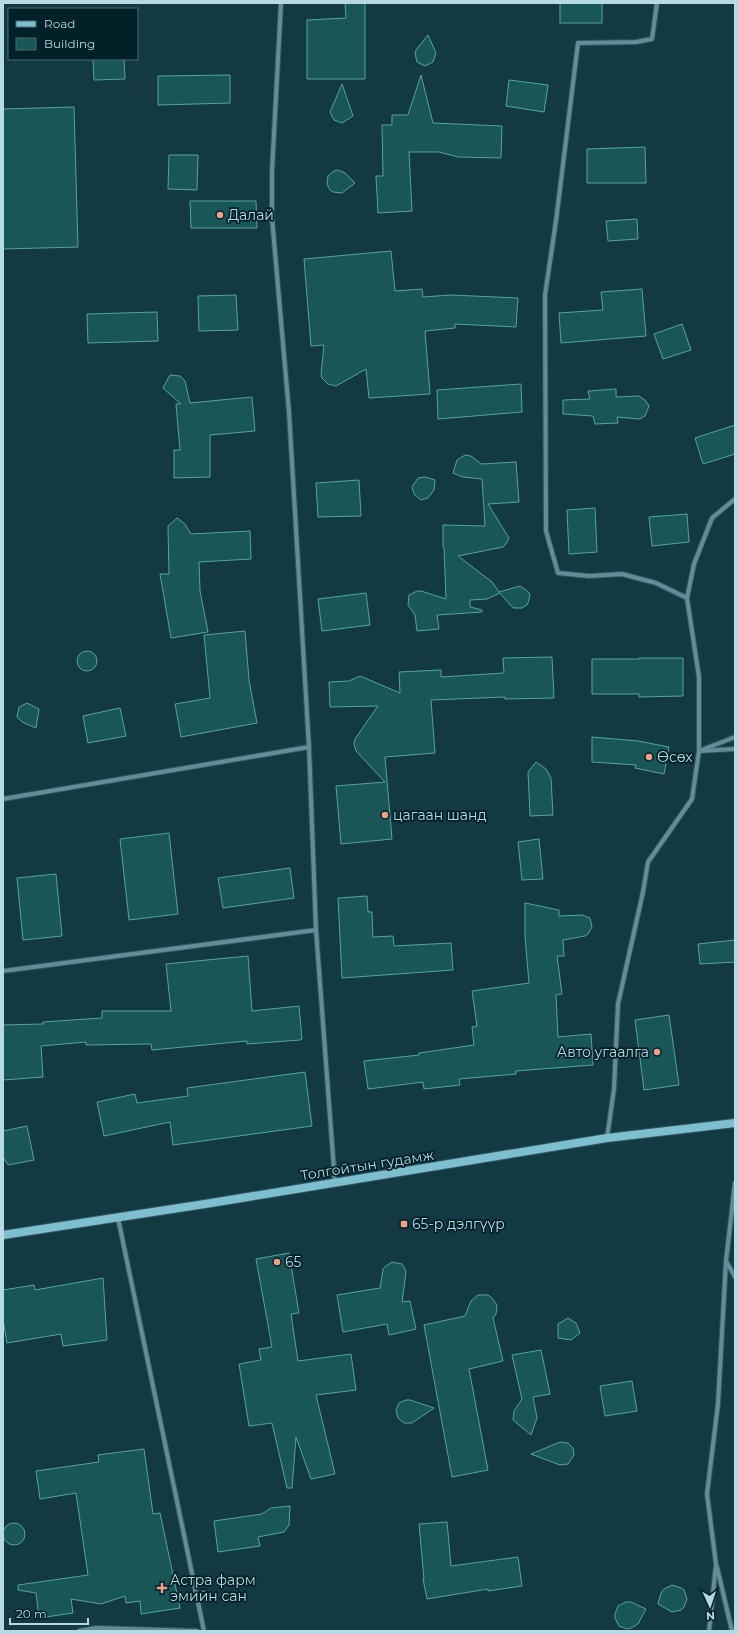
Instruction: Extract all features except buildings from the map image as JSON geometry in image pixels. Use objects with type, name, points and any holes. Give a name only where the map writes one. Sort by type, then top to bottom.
[{"type":"main road","name":"Толгойтын гудамж","points":[[3,1235],[118,1218],[607,1138],[735,1123]]},
{"type":"street","points":[[281,3],[272,171],[272,218],[289,412],[309,747],[316,930],[335,1183]]},
{"type":"street","points":[[657,3],[652,39],[636,42],[578,43],[556,221],[545,295],[546,531],[558,573],[589,576],[622,574],[656,583],[687,598]]},
{"type":"street","points":[[607,1138],[614,1089],[618,1004],[643,892],[648,862],[692,799],[699,751],[699,677],[687,598],[694,564],[712,518],[735,499]]},
{"type":"street","points":[[699,751],[735,737]]},
{"type":"street","points":[[3,799],[309,747]]},
{"type":"street","points":[[699,751],[735,749]]},
{"type":"street","points":[[3,971],[316,930]]},
{"type":"street","points":[[732,1631],[716,1564],[708,1494],[718,1404],[726,1261],[735,1183]]},
{"type":"street","points":[[118,1218],[204,1631]]},
{"type":"street","points":[[726,1261],[735,1277]]},
{"type":"street","points":[[709,1631],[716,1564]]},
{"type":"street","points":[[79,1631],[96,1628],[197,1631]]},
{"type":"place","name":"Далай","points":[[220,215]]},
{"type":"place","name":"Өсөх","points":[[649,757]]},
{"type":"place","name":"цагаан шанд","points":[[385,815]]},
{"type":"place","name":"Авто угаалга","points":[[657,1052]]},
{"type":"place","name":"65-р дэлгүүр","points":[[404,1224]]},
{"type":"place","name":"65","points":[[277,1262]]},
{"type":"place","name":"Астра фарм эмийн сан","points":[[162,1588]]}]
